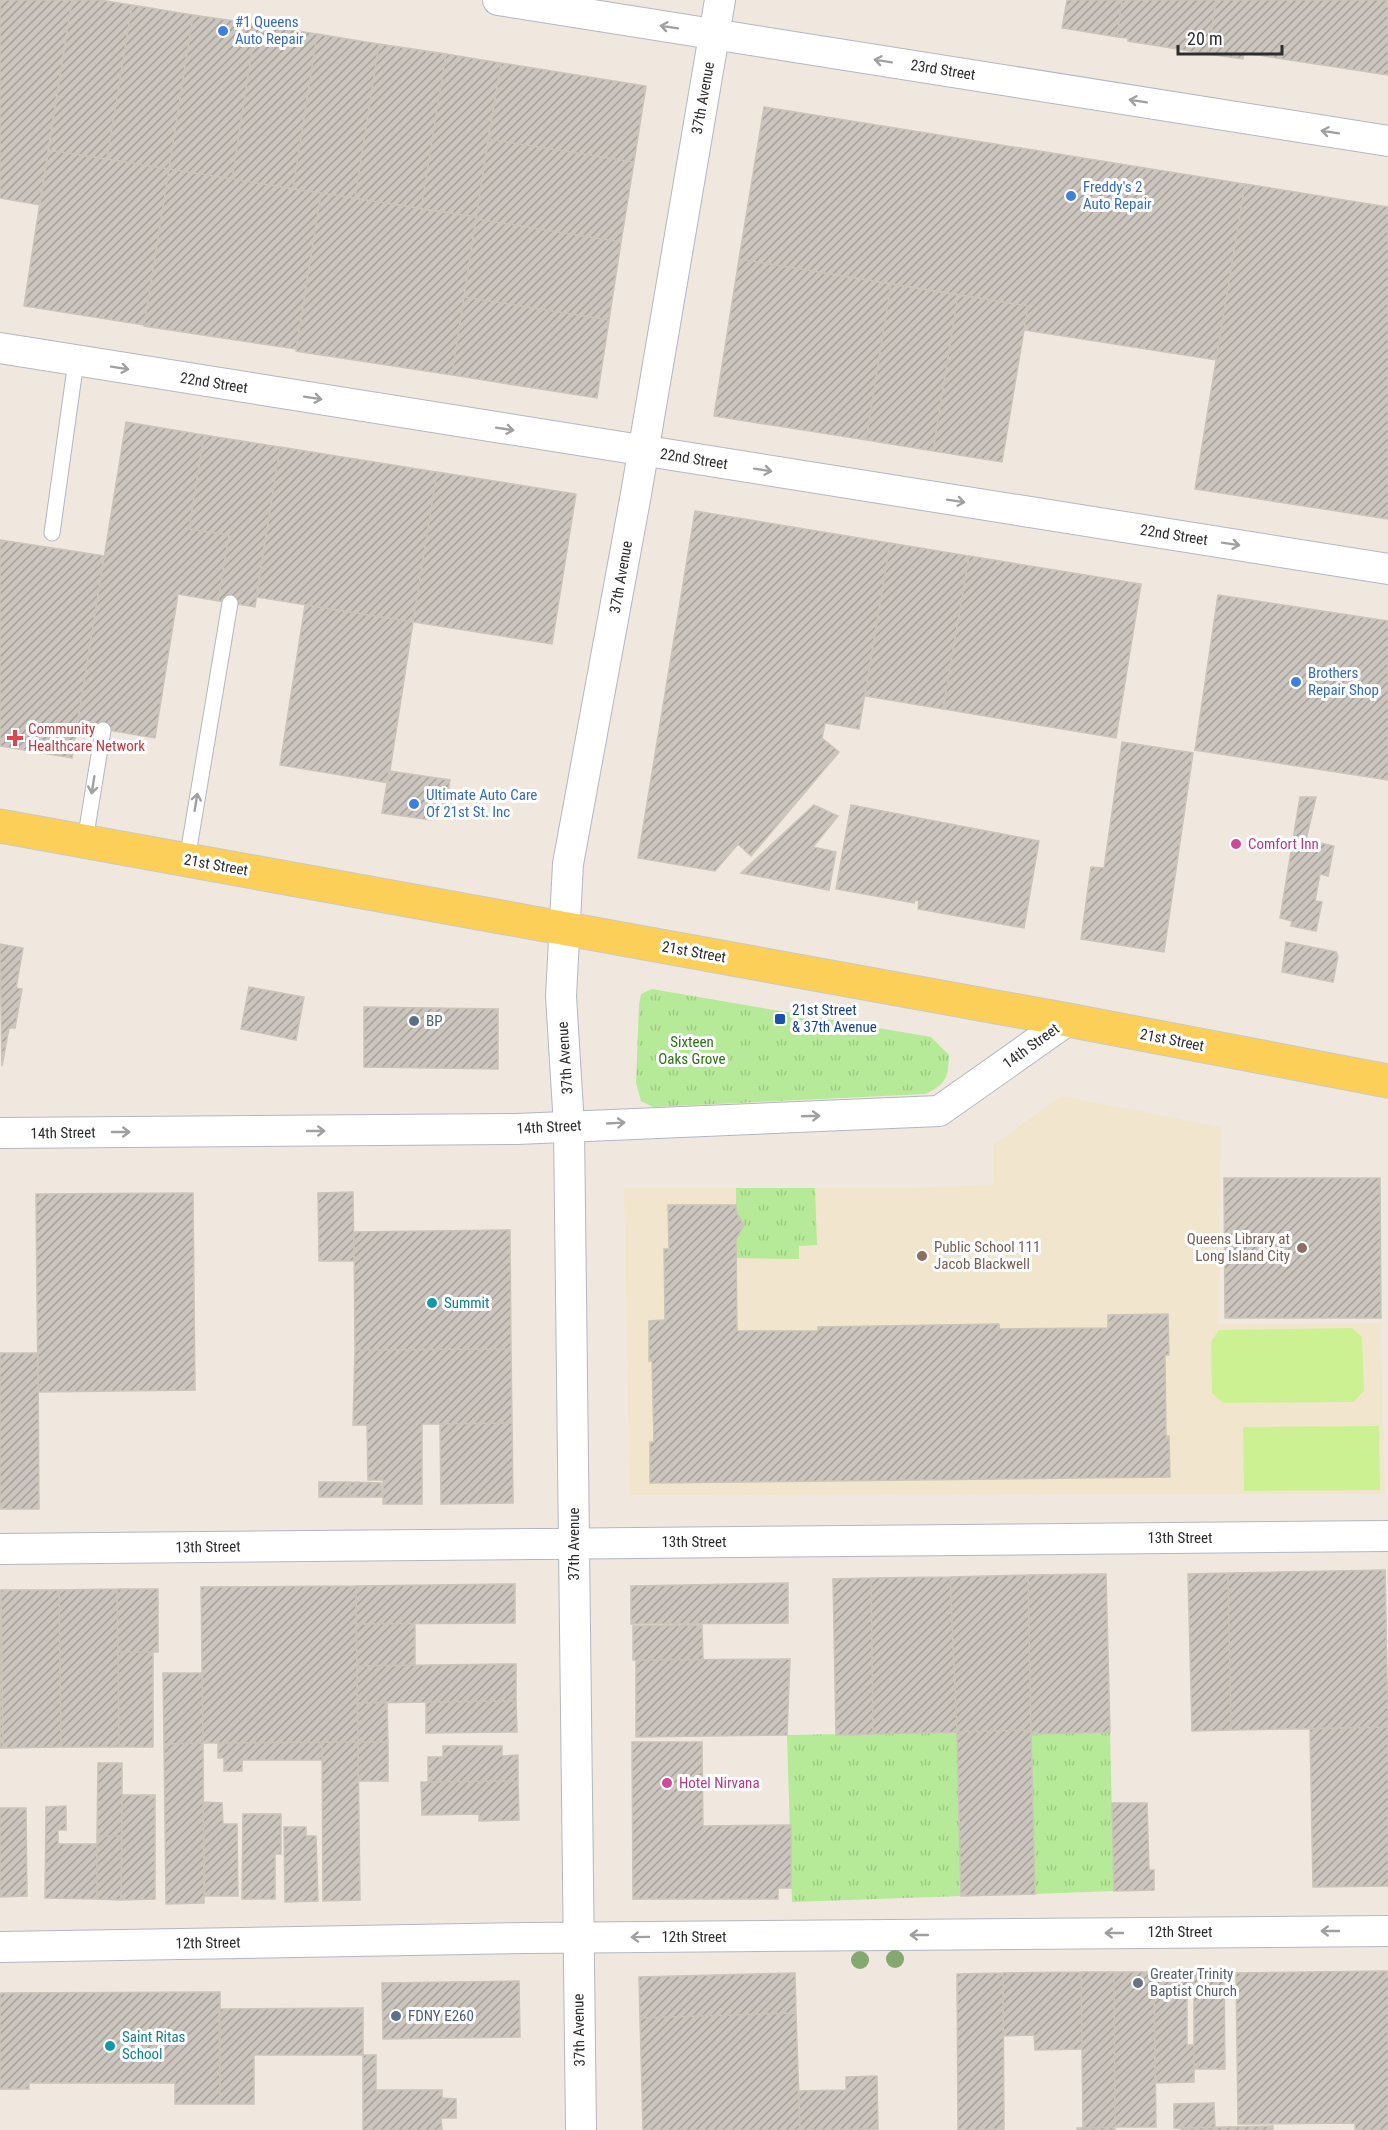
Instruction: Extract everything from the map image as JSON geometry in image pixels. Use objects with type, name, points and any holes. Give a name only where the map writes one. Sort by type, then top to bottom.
[{"type":"main road","name":"21st Street","points":[[0,826],[1068,1020],[1388,1081]]},
{"type":"street","name":"23rd Street","points":[[498,0],[1388,141]]},
{"type":"street","name":"37th Avenue","points":[[581,2130],[569,1126],[561,996],[568,864],[643,451],[720,0]]},
{"type":"street","name":"22nd Street","points":[[0,348],[1388,569]]},
{"type":"street","name":"14th Street","points":[[0,1133],[495,1130],[939,1111],[1068,1020]]},
{"type":"street","name":"13th Street","points":[[0,1549],[1388,1536]]},
{"type":"street","name":"12th Street","points":[[0,1947],[578,1938],[1388,1931]]},
{"type":"lane","points":[[52,533],[76,361]]},
{"type":"lane","points":[[187,860],[230,603]]},
{"type":"lane","points":[[85,841],[103,730]]},
{"type":"shaded area","name":"Public School 111 Jacob Blackwell","points":[[1061,1096],[1221,1127],[1219,1324],[1381,1323],[1385,1494],[630,1495],[624,1188],[902,1188],[994,1185],[993,1145]]},
{"type":"green space","name":"Sixteen Oaks Grove","points":[[652,989],[931,1037],[949,1055],[947,1075],[942,1084],[925,1094],[653,1107],[641,1101],[636,1083],[639,1005],[641,994]]},
{"type":"green space","points":[[736,1188],[815,1188],[817,1245],[799,1246],[799,1259],[736,1258],[736,1239],[744,1225],[736,1212]]},
{"type":"green space","points":[[1352,1328],[1362,1337],[1364,1391],[1353,1402],[1223,1403],[1212,1393],[1211,1342],[1219,1330]]},
{"type":"green space","points":[[1379,1426],[1380,1490],[1244,1491],[1243,1427]]},
{"type":"green space","points":[[957,1732],[961,1896],[792,1902],[787,1735]]},
{"type":"green space","points":[[1110,1732],[1114,1891],[1035,1894],[1031,1734]]},
{"type":"building","points":[[0,0],[72,0],[40,205],[0,198]]},
{"type":"building","points":[[72,0],[100,0],[132,5],[107,159],[48,150]]},
{"type":"building","points":[[1067,0],[1122,0],[1117,37],[1062,28]]},
{"type":"building","points":[[1122,0],[1216,0],[1208,54],[1128,41],[1128,38],[1117,37]]},
{"type":"building","points":[[1216,0],[1388,0],[1388,75],[1244,53],[1243,59],[1208,54]]},
{"type":"building","points":[[132,5],[193,15],[169,169],[107,159]]},
{"type":"building","points":[[193,15],[256,24],[232,179],[169,169]]},
{"type":"building","points":[[256,24],[317,34],[293,189],[232,179]]},
{"type":"building","points":[[317,34],[379,44],[355,198],[293,189]]},
{"type":"building","points":[[379,44],[446,54],[421,209],[355,198]]},
{"type":"building","points":[[446,54],[501,63],[476,217],[421,209]]},
{"type":"building","points":[[501,63],[646,86],[634,162],[488,139]]},
{"type":"building","points":[[764,107],[1245,184],[1216,360],[1024,330],[1028,306],[739,259]]},
{"type":"building","points":[[488,139],[634,162],[621,242],[476,219]]},
{"type":"building","points":[[48,150],[169,169],[144,325],[24,306]]},
{"type":"building","points":[[169,169],[321,193],[296,349],[144,326]]},
{"type":"building","points":[[1245,184],[1388,207],[1388,519],[1195,489]]},
{"type":"building","points":[[321,193],[476,217],[452,375],[296,351]]},
{"type":"building","points":[[476,219],[621,242],[609,320],[464,297]]},
{"type":"building","points":[[739,259],[891,284],[866,440],[714,416]]},
{"type":"building","points":[[891,284],[958,295],[933,451],[866,440]]},
{"type":"building","points":[[958,295],[1028,306],[1002,462],[933,451]]},
{"type":"building","points":[[464,297],[609,320],[597,398],[452,375]]},
{"type":"building","points":[[126,422],[204,435],[189,529],[229,535],[218,601],[178,594],[155,738],[77,725]]},
{"type":"building","points":[[204,435],[280,447],[255,607],[218,601],[229,535],[189,529]]},
{"type":"building","points":[[280,447],[437,472],[413,622],[256,597]]},
{"type":"building","points":[[437,472],[576,494],[552,644],[413,622]]},
{"type":"building","points":[[695,511],[890,543],[859,729],[825,723],[822,738],[839,752],[751,856],[738,844],[715,871],[638,858]]},
{"type":"building","points":[[0,540],[104,556],[72,758],[0,746]]},
{"type":"building","points":[[890,543],[969,556],[943,709],[865,696]]},
{"type":"building","points":[[969,556],[1141,584],[1116,738],[943,709]]},
{"type":"building","name":"Brothers Repair Shop","points":[[1218,595],[1388,621],[1388,780],[1195,750]]},
{"type":"building","points":[[305,605],[413,622],[388,783],[280,765]]},
{"type":"building","points":[[1122,742],[1193,753],[1164,952],[1081,939],[1091,867],[1104,868]]},
{"type":"building","points":[[389,771],[450,780],[446,805],[434,803],[431,820],[382,813]]},
{"type":"building","points":[[1300,797],[1316,797],[1306,840],[1334,846],[1328,876],[1320,874],[1315,901],[1322,902],[1316,931],[1291,926],[1292,921],[1280,918]]},
{"type":"building","points":[[814,805],[838,816],[813,847],[836,852],[829,890],[741,873]]},
{"type":"building","points":[[851,805],[1039,841],[1024,928],[918,909],[919,901],[915,900],[914,903],[836,889]]},
{"type":"building","points":[[1286,942],[1336,952],[1338,956],[1333,982],[1282,972]]},
{"type":"building","points":[[0,944],[23,948],[16,988],[22,989],[15,1028],[9,1028],[2,1066]]},
{"type":"building","points":[[249,987],[304,997],[296,1040],[241,1029]]},
{"type":"building","points":[[364,1007],[498,1009],[498,1069],[364,1067]]},
{"type":"building","name":"Queens Library at Long Island City","points":[[1224,1178],[1380,1178],[1381,1318],[1225,1318]]},
{"type":"building","points":[[353,1192],[354,1261],[319,1261],[318,1193]]},
{"type":"building","points":[[193,1193],[195,1390],[38,1392],[36,1194]]},
{"type":"building","points":[[668,1205],[736,1205],[736,1212],[744,1225],[736,1239],[737,1331],[818,1331],[818,1327],[999,1324],[999,1329],[1108,1328],[1108,1315],[1168,1314],[1169,1355],[1165,1355],[1166,1436],[1169,1436],[1170,1477],[650,1483],[650,1442],[654,1442],[649,1321],[665,1320],[664,1249],[669,1249]]},
{"type":"building","name":"Summit","points":[[510,1230],[511,1349],[355,1350],[354,1232]]},
{"type":"building","points":[[511,1349],[512,1423],[422,1424],[422,1504],[383,1504],[383,1480],[368,1480],[367,1425],[353,1425],[355,1350]]},
{"type":"building","points":[[0,1353],[38,1353],[39,1509],[0,1509]]},
{"type":"building","points":[[512,1423],[513,1503],[441,1504],[440,1424]]},
{"type":"building","points":[[319,1482],[350,1482],[350,1497],[319,1497]]},
{"type":"building","points":[[350,1482],[381,1483],[382,1497],[350,1497]]},
{"type":"building","points":[[1385,1570],[1388,1727],[1231,1730],[1228,1573]]},
{"type":"building","points":[[1228,1573],[1231,1730],[1192,1731],[1188,1574]]},
{"type":"building","points":[[1106,1574],[1110,1732],[1031,1734],[1028,1575]]},
{"type":"building","points":[[1028,1575],[1031,1730],[957,1732],[950,1577]]},
{"type":"building","points":[[950,1577],[957,1732],[873,1734],[871,1578]]},
{"type":"building","points":[[871,1578],[873,1734],[836,1735],[833,1579]]},
{"type":"building","points":[[788,1583],[788,1623],[631,1624],[631,1586]]},
{"type":"building","points":[[515,1584],[515,1623],[356,1624],[356,1586]]},
{"type":"building","points":[[356,1586],[358,1742],[203,1743],[201,1587]]},
{"type":"building","points":[[117,1589],[119,1747],[61,1747],[59,1590]]},
{"type":"building","points":[[117,1589],[158,1589],[158,1652],[118,1652]]},
{"type":"building","points":[[1,1590],[3,1748],[0,1748]]},
{"type":"building","points":[[1,1590],[59,1590],[61,1747],[3,1748]]},
{"type":"building","points":[[356,1624],[415,1624],[415,1665],[357,1666]]},
{"type":"building","points":[[702,1625],[703,1660],[633,1660],[633,1626]]},
{"type":"building","points":[[118,1652],[153,1652],[153,1747],[119,1747]]},
{"type":"building","points":[[790,1659],[787,1735],[636,1737],[636,1660]]},
{"type":"building","points":[[516,1664],[516,1701],[357,1703],[357,1666]]},
{"type":"building","points":[[163,1673],[202,1673],[203,1743],[164,1744]]},
{"type":"building","points":[[516,1701],[517,1732],[426,1733],[426,1702]]},
{"type":"building","points":[[387,1702],[388,1742],[358,1742],[357,1703]]},
{"type":"building","points":[[1388,1727],[1388,1886],[1313,1887],[1310,1729]]},
{"type":"building","points":[[1031,1730],[1035,1894],[961,1896],[957,1732]]},
{"type":"building","points":[[322,1742],[358,1742],[360,1900],[323,1901]]},
{"type":"building","points":[[322,1742],[322,1760],[242,1760],[242,1771],[224,1771],[224,1758],[218,1758],[218,1743]]},
{"type":"building","points":[[358,1742],[388,1742],[388,1781],[358,1781]]},
{"type":"building","name":"Hotel Nirvana","points":[[632,1742],[702,1742],[703,1826],[791,1825],[791,1888],[778,1888],[778,1899],[633,1899]]},
{"type":"building","points":[[203,1743],[204,1903],[166,1904],[164,1744]]},
{"type":"building","points":[[443,1746],[502,1746],[502,1756],[518,1755],[518,1781],[428,1782],[428,1757],[443,1757]]},
{"type":"building","points":[[98,1763],[122,1763],[122,1836],[97,1836]]},
{"type":"building","points":[[518,1781],[519,1820],[479,1821],[479,1814],[422,1815],[421,1782]]},
{"type":"building","points":[[122,1795],[155,1795],[155,1899],[121,1900]]},
{"type":"building","points":[[203,1802],[222,1803],[223,1824],[237,1824],[238,1896],[205,1896]]},
{"type":"building","points":[[1112,1803],[1147,1803],[1149,1870],[1154,1870],[1154,1890],[1114,1891]]},
{"type":"building","points":[[66,1806],[66,1830],[58,1830],[58,1844],[97,1844],[97,1899],[45,1898],[46,1807]]},
{"type":"building","points":[[0,1808],[26,1808],[27,1896],[0,1897]]},
{"type":"building","points":[[243,1814],[281,1814],[281,1854],[275,1854],[275,1899],[242,1899]]},
{"type":"building","points":[[284,1827],[306,1827],[306,1836],[316,1836],[318,1901],[285,1902]]},
{"type":"building","points":[[97,1836],[122,1836],[121,1900],[97,1899]]},
{"type":"building","points":[[1194,1971],[1193,1993],[1187,1993],[1187,2045],[1194,2045],[1194,2082],[1155,2083],[1154,1972]]},
{"type":"building","points":[[1194,1971],[1224,1971],[1225,2069],[1194,2069]]},
{"type":"building","points":[[1388,1971],[1388,2130],[1355,2130],[1355,2123],[1238,2124],[1236,1973]]},
{"type":"building","points":[[1081,1972],[1082,2049],[1035,2050],[1034,2035],[1003,2036],[1003,1973]]},
{"type":"building","points":[[1081,1972],[1114,1972],[1115,2127],[1083,2128]]},
{"type":"building","points":[[1114,1972],[1154,1972],[1156,2127],[1115,2127]]},
{"type":"building","points":[[795,1973],[796,2013],[640,2018],[639,1977]]},
{"type":"building","points":[[1003,1973],[1004,2129],[958,2130],[957,1974]]},
{"type":"building","points":[[519,1981],[520,2037],[383,2039],[382,1983]]},
{"type":"building","name":"Saint Ritas School","points":[[220,1992],[220,2104],[175,2104],[175,2083],[29,2083],[29,2089],[0,2089],[0,1993]]},
{"type":"building","points":[[363,2008],[363,2055],[254,2055],[254,2104],[220,2104],[219,2009]]},
{"type":"building","points":[[796,2013],[800,2130],[643,2130],[640,2018]]},
{"type":"building","points":[[363,2055],[376,2055],[376,2090],[442,2090],[442,2098],[456,2099],[456,2118],[441,2118],[442,2130],[363,2130]]},
{"type":"building","points":[[877,2076],[878,2129],[800,2130],[798,2091],[846,2090],[846,2077]]},
{"type":"building","points":[[1214,2103],[1215,2127],[1174,2128],[1174,2104]]},
{"type":"building","points":[[1273,2126],[1273,2130],[1181,2130],[1181,2128]]},
{"type":"building","points":[[1115,2127],[1115,2130],[1077,2130],[1077,2128]]},
{"type":"place","name":"#1 Queens Auto Repair","points":[[223,31]]},
{"type":"place","name":"Freddy's 2 Auto Repair","points":[[1071,196]]},
{"type":"place","name":"Brothers Repair Shop","points":[[1296,682]]},
{"type":"place","name":"Community Healthcare Network","points":[[15,738]]},
{"type":"place","name":"Ultimate Auto Care Of 21st St. Inc","points":[[414,804]]},
{"type":"place","name":"Comfort Inn","points":[[1236,844]]},
{"type":"place","name":"21st Street & 37th Avenue","points":[[780,1019]]},
{"type":"place","name":"BP","points":[[414,1021]]},
{"type":"place","name":"Queens Library at Long Island City","points":[[1302,1248]]},
{"type":"place","name":"Public School 111 Jacob Blackwell","points":[[922,1256]]},
{"type":"place","name":"Summit","points":[[432,1303]]},
{"type":"place","name":"Hotel Nirvana","points":[[667,1783]]},
{"type":"place","name":"Greater Trinity Baptist Church","points":[[1138,1983]]},
{"type":"place","name":"FDNY E260","points":[[396,2016]]},
{"type":"place","name":"Saint Ritas School","points":[[110,2046]]}]
